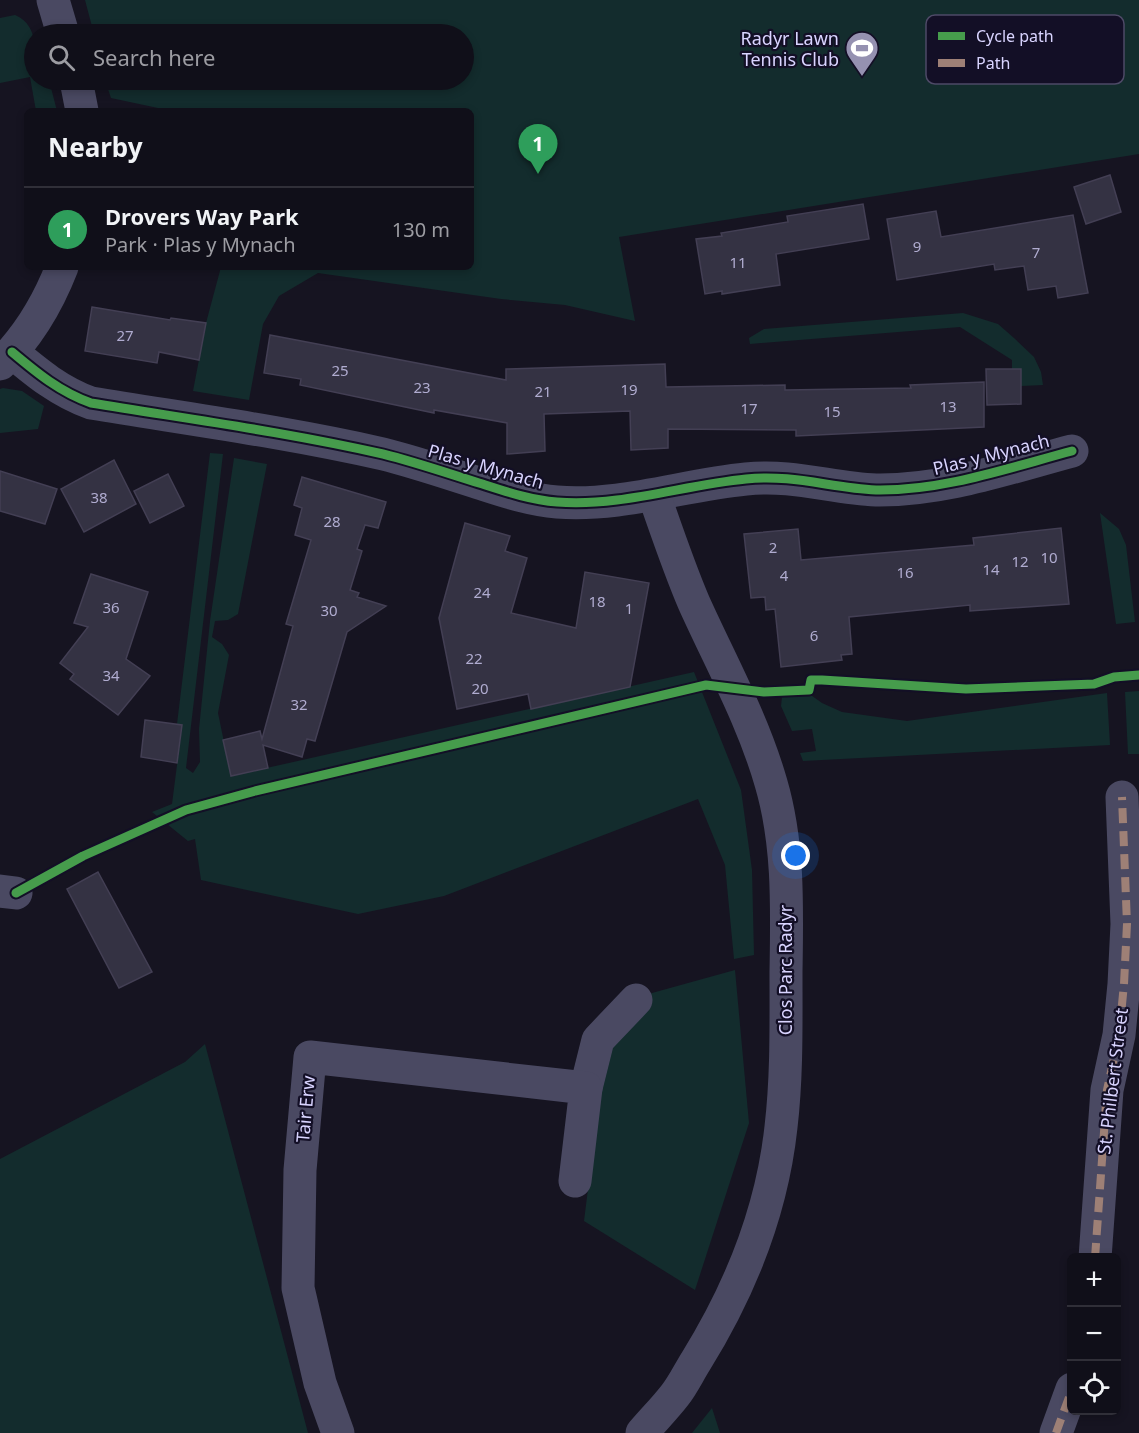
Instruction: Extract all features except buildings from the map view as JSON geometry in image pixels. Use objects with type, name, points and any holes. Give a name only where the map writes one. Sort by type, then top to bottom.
[{"type":"street","points":[[53,0],[60,24]]},
{"type":"street","points":[[78,90],[81,108]]},
{"type":"street","points":[[6,358],[47,301],[61,270]]},
{"type":"street","name":"Plas y Mynach","points":[[6,358],[53,386],[91,403],[285,435],[381,454],[417,463],[511,494],[556,502],[593,502],[654,495],[735,481],[783,477],[874,490],[917,488],[948,484],[1072,451]]},
{"type":"street","name":"Clos Parc Radyr","points":[[642,1433],[676,1394],[706,1345],[733,1294],[754,1243],[772,1185],[781,1129],[785,1066],[786,959],[784,853],[781,822],[771,782],[748,718],[681,573],[654,495]]},
{"type":"street","name":"St. Philbert Street","points":[[1095,1253],[1107,1090],[1119,1035],[1124,984],[1127,924],[1122,797]]},
{"type":"street","points":[[575,1180],[586,1088],[598,1040],[636,1000]]},
{"type":"street","name":"Tair Erw","points":[[338,1433],[320,1383],[298,1288],[300,1170],[310,1057],[586,1088]]},
{"type":"street","points":[[1056,1433],[1067,1401]]},
{"type":"green space","points":[[85,0],[1139,0],[1139,154],[619,237],[635,321],[565,305],[501,299],[318,273],[279,296],[263,324],[249,400],[193,391],[206,323],[220,270],[474,270],[474,108],[158,108],[111,98],[108,90],[474,90],[474,24],[91,24]]},
{"type":"green space","points":[[15,15],[27,24],[24,24],[24,78],[0,83],[0,18]]},
{"type":"green space","points":[[32,90],[52,90],[56,108],[35,108]]},
{"type":"green space","points":[[963,313],[998,324],[1014,338],[1034,357],[1041,372],[1043,385],[1021,386],[1021,369],[1012,369],[1012,360],[960,327],[750,344],[749,338],[764,329]]},
{"type":"green space","points":[[0,389],[22,391],[44,406],[38,429],[0,433]]},
{"type":"green space","points":[[210,453],[223,454],[186,768],[193,773],[200,762],[199,729],[210,621],[234,458],[267,464],[238,614],[228,620],[215,621],[212,637],[222,644],[229,655],[218,713],[231,776],[694,672],[741,790],[752,870],[754,955],[734,959],[725,865],[698,799],[444,896],[358,914],[201,880],[195,839],[188,841],[152,812],[172,804],[182,726],[177,724]]},
{"type":"green space","points":[[1100,513],[1119,529],[1126,545],[1135,622],[1116,624]]},
{"type":"green space","points":[[1139,691],[1139,754],[1128,754],[1125,692]]},
{"type":"green space","points":[[808,693],[822,703],[842,712],[907,721],[1107,693],[1110,745],[803,761],[800,753],[816,751],[812,729],[792,731],[781,706],[782,697]]},
{"type":"green space","points":[[735,970],[749,1123],[695,1290],[584,1221],[607,1038],[635,1001],[652,993]]},
{"type":"green space","points":[[205,1044],[308,1433],[0,1433],[0,1159],[185,1062]]},
{"type":"green space","points":[[712,1408],[720,1433],[692,1433]]},
{"type":"marked path","points":[[1095,1253],[1107,1090],[1119,1035],[1124,984],[1127,924],[1122,797]]},
{"type":"marked path","points":[[1056,1433],[1067,1403]]},
{"type":"cycle path","points":[[12,352],[59,388],[91,403],[347,446],[407,460],[517,495],[557,502],[581,503],[628,499],[722,482],[763,478],[876,490],[926,487],[951,483],[1072,451]]},
{"type":"cycle path","points":[[16,893],[83,856],[186,810],[255,791],[706,685],[764,692],[809,690],[811,680],[822,680],[966,689],[1094,684],[1114,677],[1139,675]]},
{"type":"place","name":"Radyr Lawn Tennis Club","points":[[862,77]]},
{"type":"place","name":"Drovers Way Park","points":[[538,174]]}]
